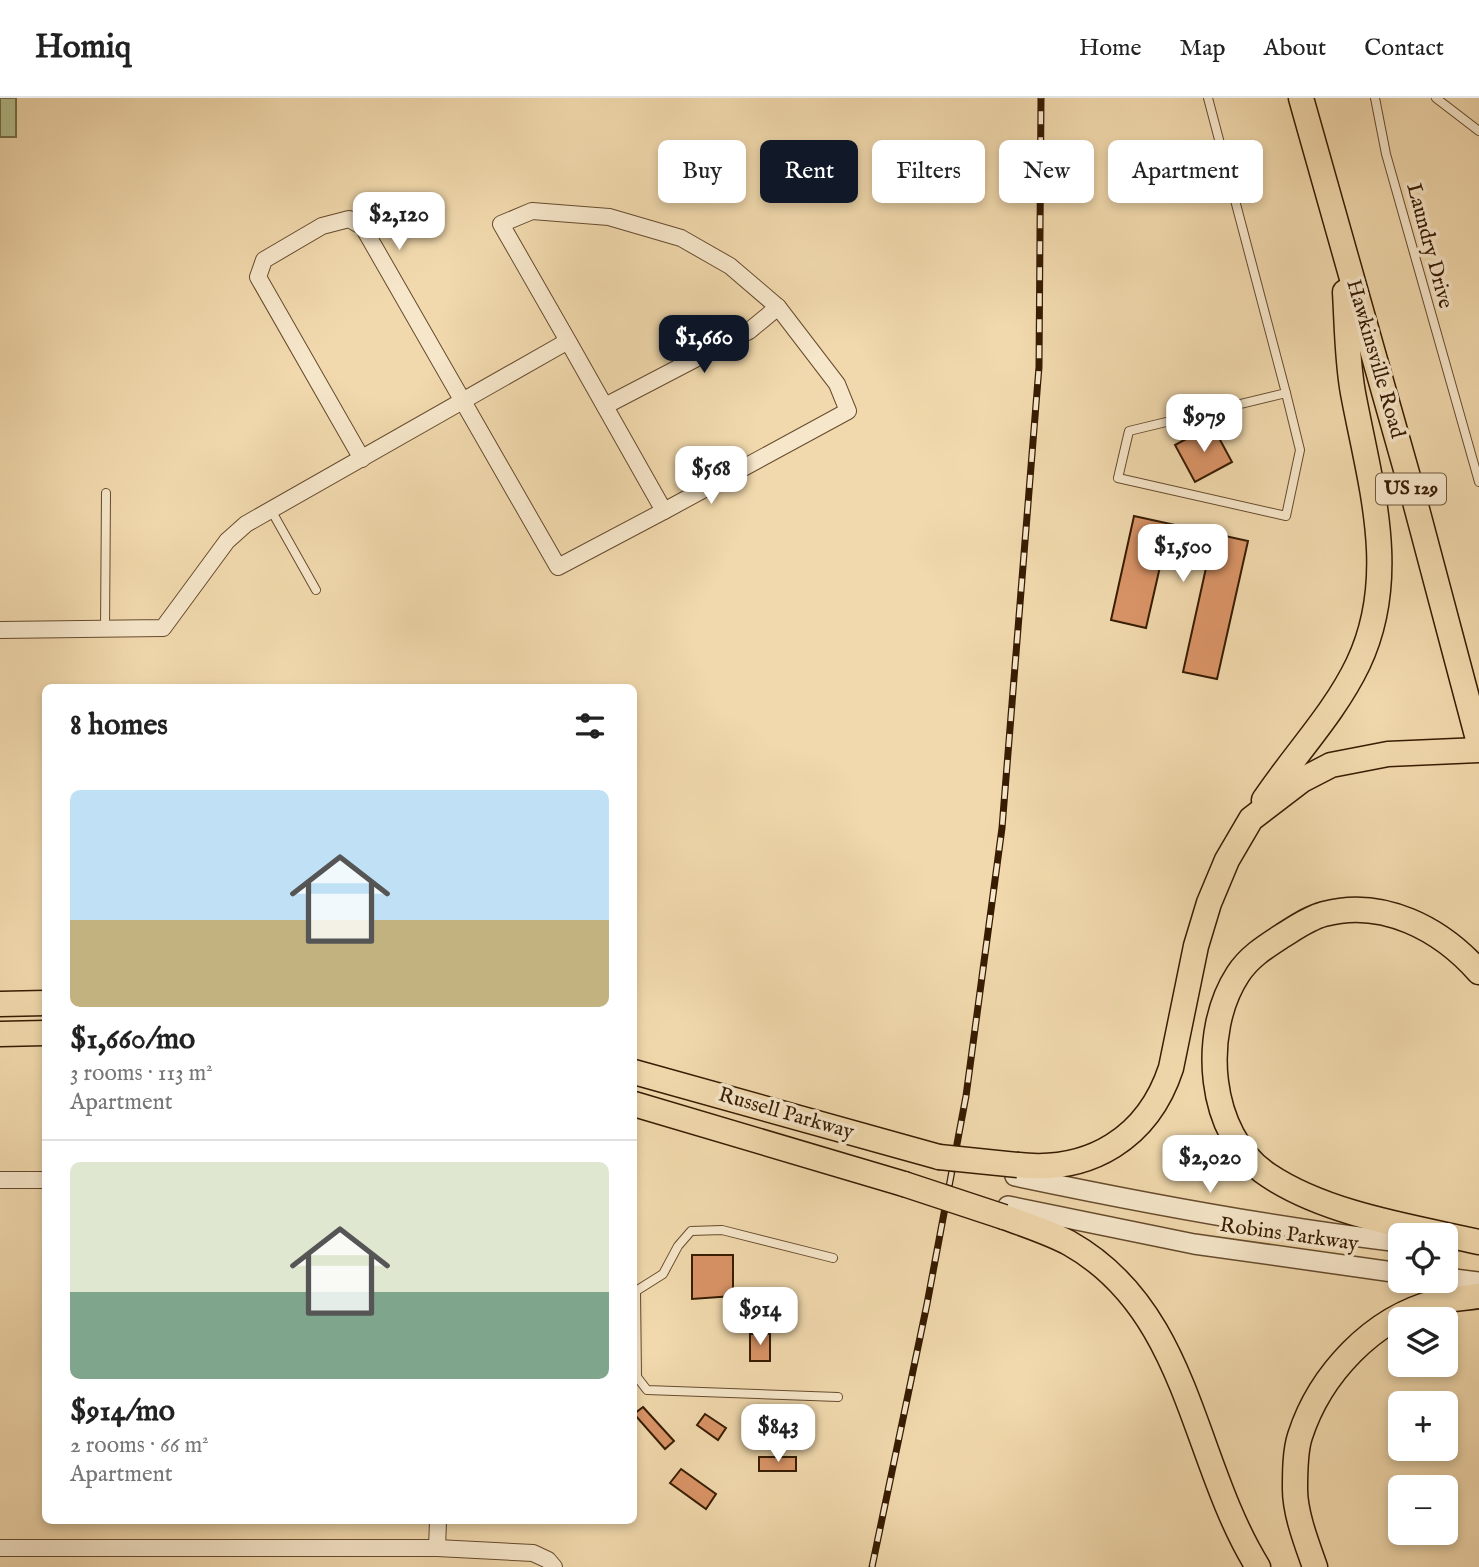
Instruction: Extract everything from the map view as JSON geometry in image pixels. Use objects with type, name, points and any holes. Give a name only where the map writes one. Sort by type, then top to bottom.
[{"type":"main road","name":"Hawkinsville Road","points":[[1301,98],[1479,743]]},
{"type":"main road","name":"Russell Parkway","points":[[637,1073],[939,1157],[1016,1171],[1061,1165],[1103,1152],[1130,1133],[1151,1112],[1171,1068],[1196,946],[1209,903],[1227,860],[1251,819],[1349,680],[1365,648],[1380,585],[1379,531],[1353,388],[1340,235]]},
{"type":"main road","points":[[1251,819],[1302,780],[1331,765],[1388,754],[1479,750]]},
{"type":"main road","points":[[1479,972],[1459,950],[1434,932],[1389,914],[1342,911],[1322,914],[1252,956],[1237,975],[1226,1000],[1214,1043],[1216,1091],[1229,1131],[1253,1163],[1268,1175],[1301,1193],[1373,1219],[1479,1242]]},
{"type":"main road","points":[[0,1004],[42,1003]]},
{"type":"main road","points":[[0,1034],[42,1033]]},
{"type":"main road","name":"Russell Parkway","points":[[637,1105],[1006,1212],[1088,1256],[1111,1274],[1142,1307],[1167,1347],[1227,1506],[1258,1567]]},
{"type":"main road","points":[[1315,1567],[1306,1542],[1295,1492],[1299,1438],[1315,1399],[1348,1356],[1380,1327],[1435,1302],[1479,1296]]},
{"type":"street","points":[[362,459],[258,277],[264,260],[322,226],[349,219],[363,227],[558,567],[664,511],[848,411],[837,384],[778,307],[730,266],[681,237],[609,217],[532,211],[501,224],[664,511]]},
{"type":"street","points":[[605,406],[749,331],[778,307]]},
{"type":"street","points":[[0,630],[163,628],[227,541],[246,524],[568,341]]},
{"type":"street","name":"Robins Parkway","points":[[1016,1171],[1163,1207],[1388,1241]]},
{"type":"street","points":[[0,1180],[42,1180]]},
{"type":"street","name":"Robins Parkway","points":[[1006,1212],[1194,1244],[1388,1271]]},
{"type":"street","points":[[1458,1247],[1479,1249]]},
{"type":"street","points":[[1458,1279],[1479,1282]]},
{"type":"street","points":[[437,1548],[438,1524]]},
{"type":"street","points":[[0,1548],[437,1548],[533,1553],[548,1560],[554,1567]]},
{"type":"lane","points":[[1208,98],[1286,393],[1300,450],[1286,516],[1118,478],[1129,431],[1286,393]]},
{"type":"lane","name":"Laundry Drive","points":[[1375,98],[1386,154],[1479,482]]},
{"type":"lane","points":[[1436,98],[1479,131]]},
{"type":"lane","points":[[105,630],[106,493]]},
{"type":"lane","points":[[271,510],[316,590]]},
{"type":"lane","points":[[637,1290],[663,1274],[678,1246],[691,1231],[722,1230],[833,1258]]},
{"type":"lane","points":[[637,1377],[647,1391],[838,1397]]},
{"type":"green space","points":[[0,98],[16,98],[16,137],[0,137]]},
{"type":"building","points":[[1212,425],[1232,462],[1195,482],[1175,445]]},
{"type":"building","points":[[1134,516],[1248,541],[1217,679],[1183,672],[1206,568],[1162,558],[1146,628],[1111,620]]},
{"type":"building","points":[[692,1255],[733,1255],[733,1296],[692,1299]]},
{"type":"building","points":[[750,1334],[770,1334],[770,1361],[750,1361]]},
{"type":"building","points":[[643,1407],[674,1441],[665,1449],[637,1417],[637,1412]]},
{"type":"building","points":[[760,1411],[799,1434],[792,1445],[754,1421]]},
{"type":"building","points":[[705,1414],[726,1428],[718,1440],[697,1425]]},
{"type":"building","points":[[759,1457],[796,1457],[796,1471],[759,1471]]},
{"type":"building","points":[[681,1469],[716,1494],[706,1509],[670,1483]]},
{"type":"railway","points":[[872,1567],[927,1304],[966,1096],[1002,828],[1039,367],[1041,98]]}]
